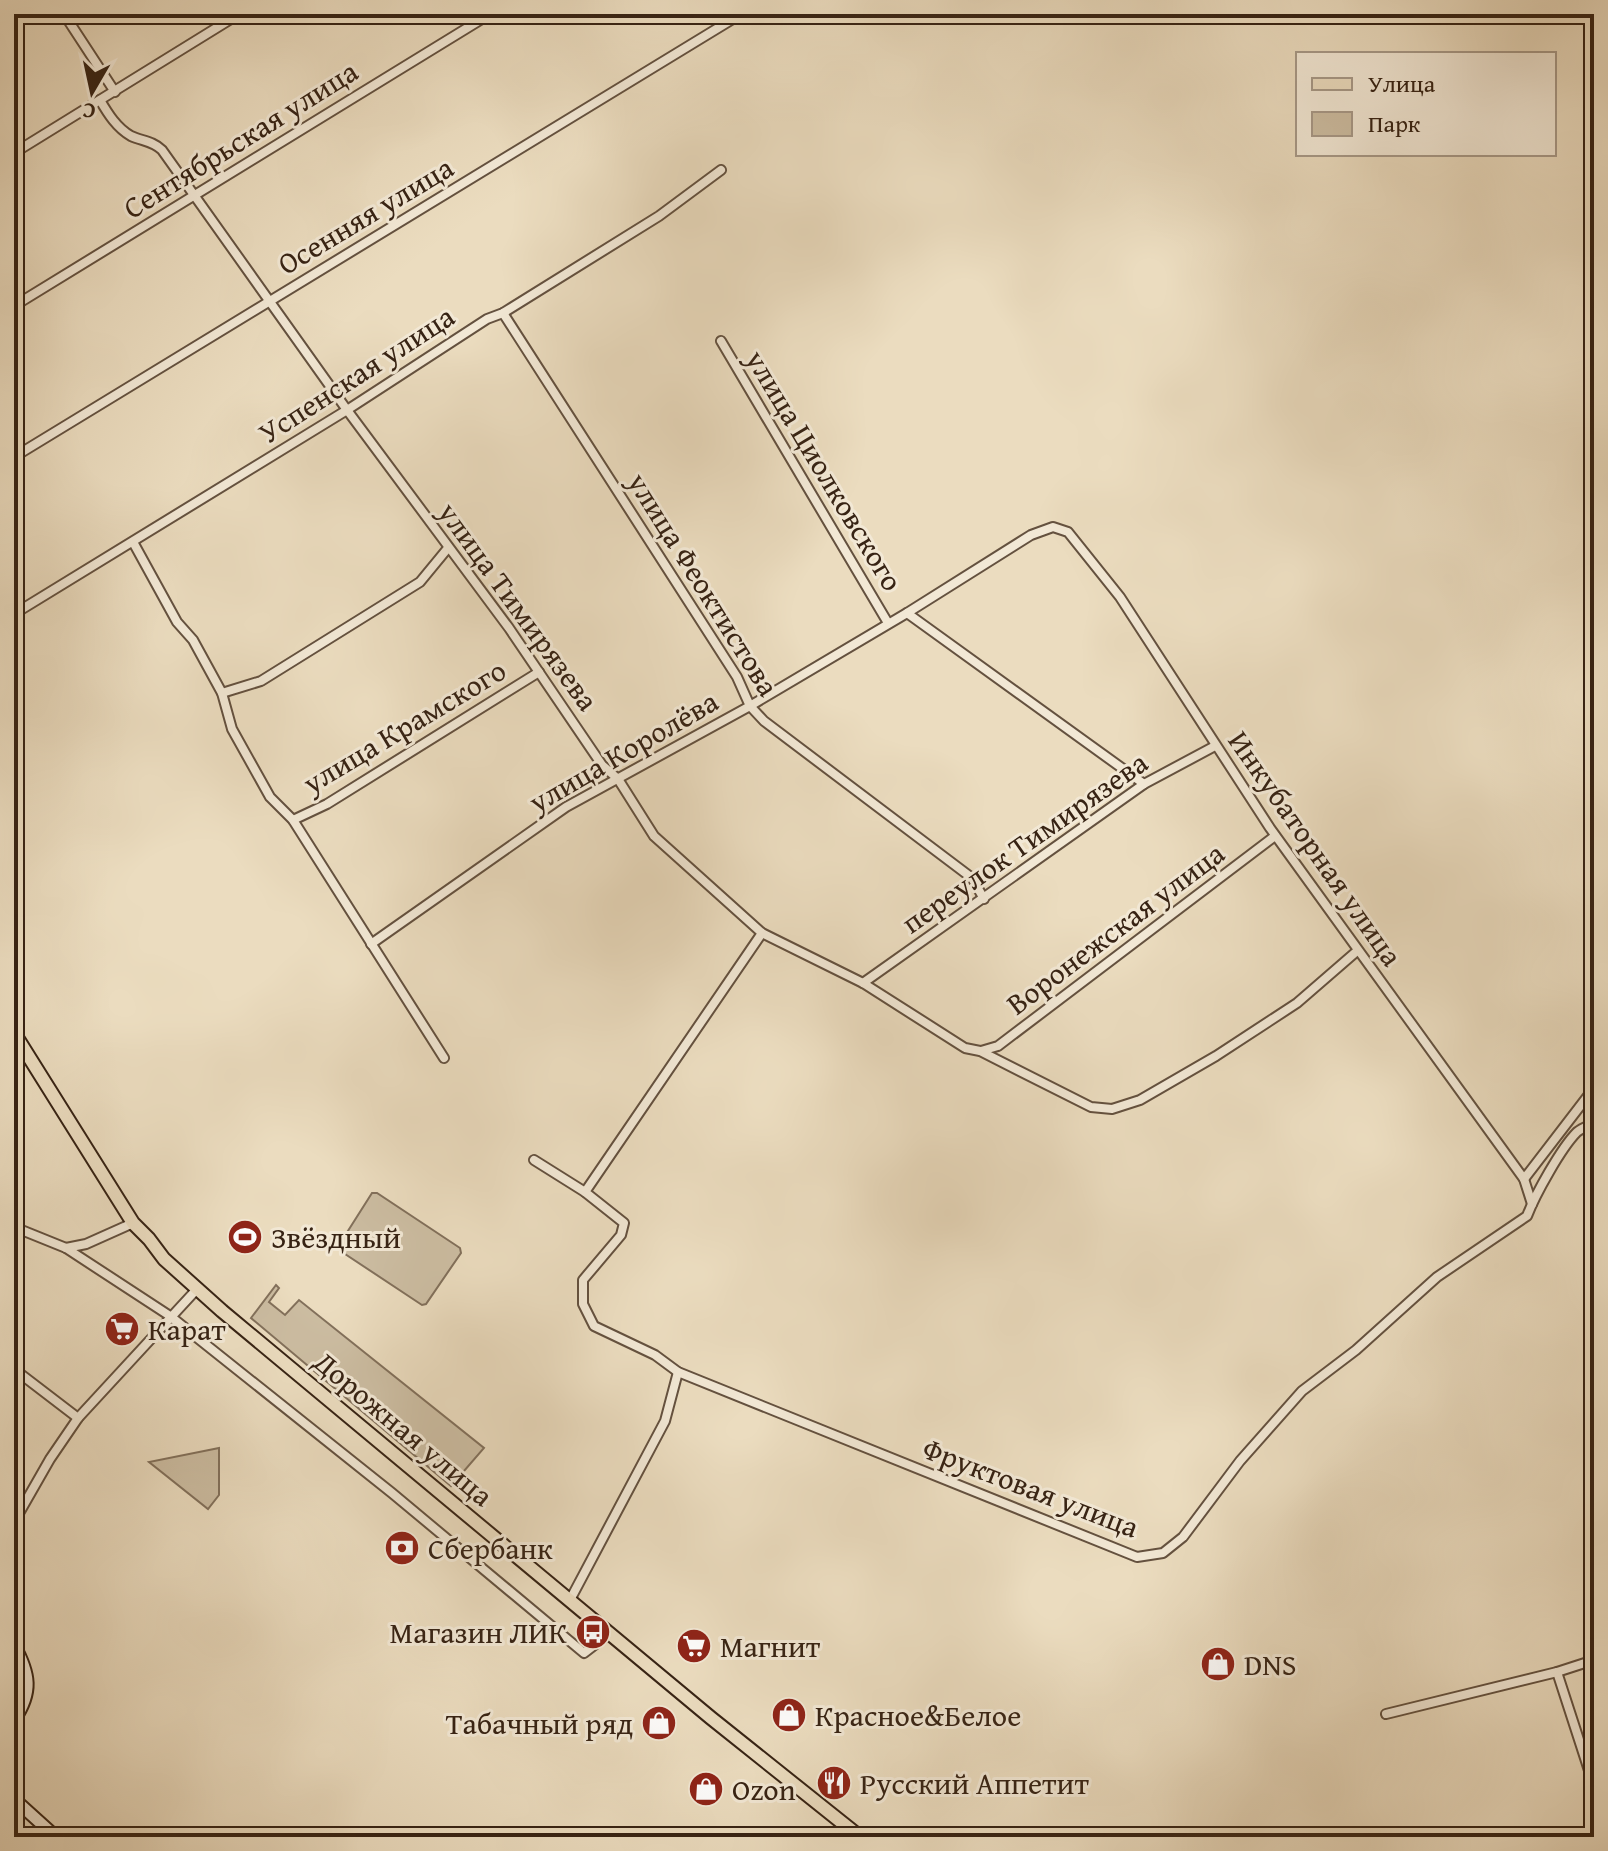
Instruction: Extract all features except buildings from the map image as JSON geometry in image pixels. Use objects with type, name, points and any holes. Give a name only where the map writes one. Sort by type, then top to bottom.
[{"type":"main road","name":"Дорожная улица","points":[[14,1033],[96,1169],[133,1223],[164,1259],[570,1600],[860,1837]]},
{"type":"main road","points":[[14,1645],[28,1682],[27,1697],[14,1720]]},
{"type":"main road","points":[[14,1799],[56,1837]]},
{"type":"street","points":[[64,14],[115,92]]},
{"type":"street","points":[[14,153],[239,14]]},
{"type":"street","name":"Сентябрьская улица","points":[[14,306],[490,14]]},
{"type":"street","name":"Осенняя улица","points":[[14,457],[741,14]]},
{"type":"street","name":"улица Тимирязева","points":[[100,100],[119,126],[131,136],[156,144],[162,150],[539,672],[602,765],[618,779],[654,836],[762,933],[863,983],[965,1048],[980,1051],[1091,1107],[1112,1109],[1140,1100],[1297,1003],[1357,951]]},
{"type":"street","name":"Успенская улица","points":[[14,614],[347,410],[487,319],[503,313],[659,216],[721,170]]},
{"type":"street","name":"улица Феоктистова","points":[[503,313],[737,677],[750,706],[764,721],[972,878],[984,899]]},
{"type":"street","name":"улица Циолковского","points":[[721,341],[888,623]]},
{"type":"street","name":"улица Королёва","points":[[371,944],[566,807],[750,706],[1031,535],[1053,527]]},
{"type":"street","name":"Инкубаторная улица","points":[[1053,527],[1068,532],[1120,597],[1275,836],[1524,1179],[1532,1204]]},
{"type":"street","points":[[133,542],[177,622],[193,640],[222,693],[232,729],[270,797],[293,820],[444,1058]]},
{"type":"street","points":[[222,693],[261,681],[420,582],[448,548]]},
{"type":"street","name":"улица Циолковского","points":[[907,613],[1144,784]]},
{"type":"street","name":"улица Крамского","points":[[293,820],[327,804],[539,672]]},
{"type":"street","name":"переулок Тимирязева","points":[[863,983],[1144,784],[1215,746]]},
{"type":"street","name":"Воронежская улица","points":[[980,1051],[998,1046],[1275,836]]},
{"type":"street","points":[[585,1192],[762,933]]},
{"type":"street","points":[[1524,1179],[1594,1088]]},
{"type":"street","name":"Фруктовая улица","points":[[678,1372],[1102,1545],[1137,1557],[1163,1553],[1183,1537],[1240,1461],[1302,1391],[1356,1350],[1437,1277],[1527,1216],[1570,1140],[1580,1129],[1594,1123]]},
{"type":"street","points":[[534,1160],[585,1192],[624,1223],[621,1235],[583,1280],[583,1304],[594,1326],[655,1355],[678,1372],[665,1421],[570,1600]]},
{"type":"street","points":[[66,1248],[86,1244],[133,1223]]},
{"type":"street","points":[[14,1227],[66,1248],[170,1316],[392,1493],[584,1653],[610,1633]]},
{"type":"street","points":[[14,1522],[78,1418],[197,1289]]},
{"type":"street","points":[[14,1369],[78,1418]]},
{"type":"street","points":[[1386,1714],[1594,1660]]},
{"type":"street","points":[[1557,1672],[1594,1786]]},
{"type":"green space","points":[[372,1193],[377,1193],[460,1248],[461,1253],[426,1304],[422,1305],[339,1250],[339,1245]]},
{"type":"green space","points":[[276,1285],[279,1288],[269,1302],[285,1315],[299,1300],[484,1448],[451,1486],[251,1318]]},
{"type":"green space","points":[[219,1448],[219,1495],[208,1509],[149,1462]]},
{"type":"place","name":"Звёздный","points":[[245,1237]]},
{"type":"place","name":"Карат","points":[[122,1329]]},
{"type":"place","name":"Сбербанк","points":[[402,1548]]},
{"type":"place","name":"Магазин ЛИК","points":[[593,1632]]},
{"type":"place","name":"Магнит","points":[[694,1646]]},
{"type":"place","name":"DNS","points":[[1218,1664]]},
{"type":"place","name":"Красное&Белое","points":[[789,1715]]},
{"type":"place","name":"Табачный ряд","points":[[659,1723]]},
{"type":"place","name":"Русский Аппетит","points":[[834,1783]]},
{"type":"place","name":"Ozon","points":[[706,1789]]}]
